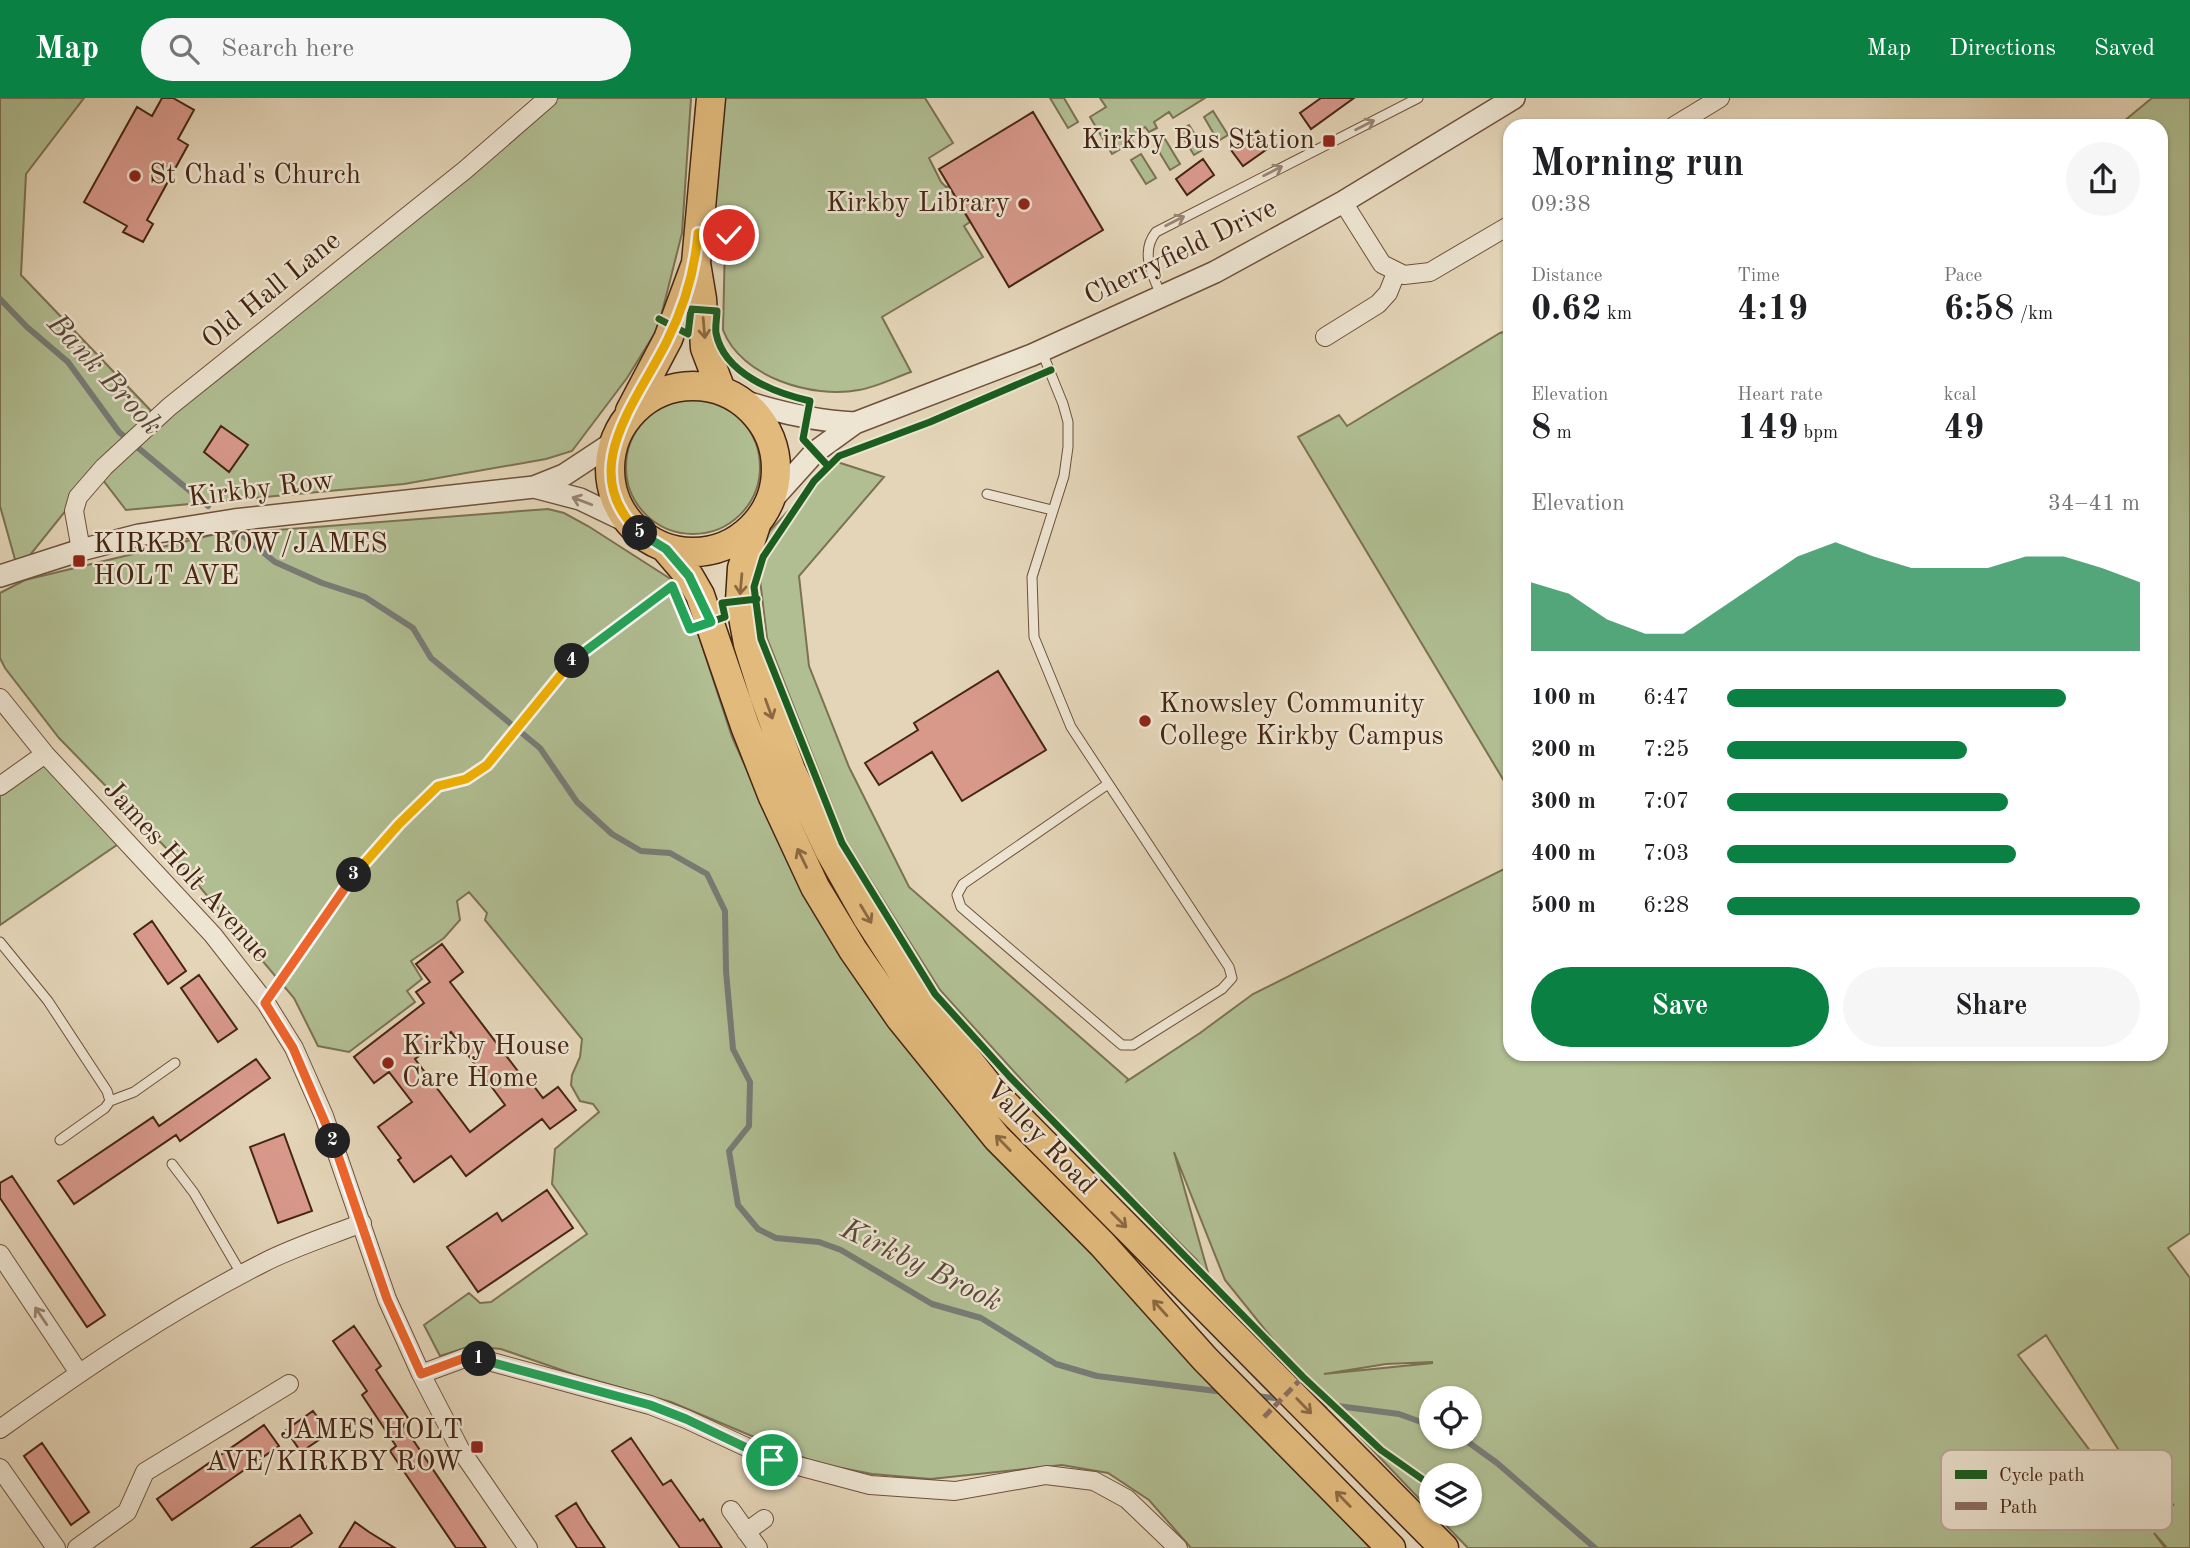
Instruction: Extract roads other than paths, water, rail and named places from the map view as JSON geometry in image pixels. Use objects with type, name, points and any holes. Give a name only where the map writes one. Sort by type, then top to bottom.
[{"type":"main road","points":[[711,98],[696,263],[702,299],[705,348],[731,395]]},
{"type":"main road","points":[[619,432],[640,405],[658,393],[679,387],[701,386],[731,395],[761,419],[773,445],[777,474],[763,513],[737,541],[714,551],[690,553],[666,549],[645,538],[628,522],[614,498],[609,470],[619,432],[668,339],[696,263]]},
{"type":"main road","name":"Valley Road","points":[[763,513],[742,568],[740,589],[748,644],[791,770],[828,850],[919,998],[995,1094],[1444,1548]]},
{"type":"main road","name":"Valley Road","points":[[666,549],[689,576],[700,595],[772,797],[816,887],[853,950],[900,1018],[997,1138],[1102,1244],[1205,1359],[1391,1548]]},
{"type":"street","name":"Old Hall Lane","points":[[81,550],[74,511],[78,497],[104,467],[169,407],[466,170],[548,98]]},
{"type":"street","points":[[1686,119],[1720,98]]},
{"type":"street","name":"Cherryfield Drive","points":[[763,513],[808,458],[832,438],[855,424],[1042,350],[1215,272],[1343,202],[1500,102]]},
{"type":"street","points":[[1343,202],[1382,264],[1396,273],[1412,276],[1430,272],[1503,229]]},
{"type":"street","points":[[1325,337],[1378,304],[1388,293],[1396,273]]},
{"type":"street","name":"Cherryfield Drive","points":[[731,395],[770,409],[819,420],[855,424]]},
{"type":"street","name":"Kirkby Row","points":[[0,576],[139,535],[234,520],[534,487],[564,475],[619,432]]},
{"type":"street","name":"Kirkby Row","points":[[534,487],[580,499],[628,522]]},
{"type":"street","name":"James Holt Avenue","points":[[0,698],[45,754],[213,935],[265,1003],[293,1048],[324,1116],[387,1299],[421,1374],[460,1449],[528,1548]]},
{"type":"street","points":[[0,786],[45,754]]},
{"type":"street","points":[[0,1429],[79,1373],[175,1312],[264,1262],[362,1223]]},
{"type":"street","points":[[0,1254],[79,1373]]},
{"type":"street","points":[[421,1374],[470,1356],[650,1405],[772,1460],[870,1485],[955,1491],[1046,1475],[1094,1481],[1127,1499],[1178,1548]]},
{"type":"street","points":[[77,1548],[127,1512],[145,1472],[289,1384]]},
{"type":"street","points":[[0,1468],[57,1548]]},
{"type":"street","points":[[731,1510],[758,1548]]},
{"type":"street","points":[[746,1532],[764,1518]]},
{"type":"lane","points":[[1162,296],[1147,257],[1148,245],[1156,232],[1418,98]]},
{"type":"lane","points":[[698,233],[729,235]]},
{"type":"lane","points":[[1042,350],[1068,422],[1068,447],[1064,475],[1032,577],[1034,637],[1071,727],[1229,967],[1232,978],[1222,989],[1133,1045],[1122,1045],[1091,1019],[961,907],[957,895],[963,884],[1108,785]]},
{"type":"lane","points":[[987,494],[1052,510]]},
{"type":"lane","points":[[0,942],[48,1001],[107,1091],[110,1101]]},
{"type":"lane","points":[[60,1140],[105,1108],[110,1101],[134,1092],[175,1063]]},
{"type":"lane","points":[[172,1164],[194,1193],[242,1275]]},
{"type":"waterway","name":"Bank Brook","points":[[0,299],[27,327],[68,362],[119,432],[208,506]]},
{"type":"waterway","name":"Kirkby Brook","points":[[243,536],[275,562],[322,583],[365,597],[413,628],[431,658],[540,748],[577,802],[612,834],[641,851],[670,853],[707,874],[725,911],[726,971],[733,1049],[750,1082],[749,1126],[729,1151],[738,1205],[758,1229],[776,1238],[819,1242],[841,1250],[932,1304],[981,1318],[1056,1364],[1097,1376],[1224,1392]]},
{"type":"waterway","name":"Kirkby Brook","points":[[1256,1396],[1283,1399]]},
{"type":"waterway","name":"Kirkby Brook","points":[[1315,1403],[1399,1414],[1419,1421]]},
{"type":"waterway","name":"Kirkby Brook","points":[[1478,1449],[1595,1548]]},
{"type":"place","name":"Kirkby Bus Station","points":[[1329,141]]},
{"type":"place","name":"St Chad's Church","points":[[135,176]]},
{"type":"place","name":"Kirkby Library","points":[[1024,204]]},
{"type":"place","name":"KIRKBY ROW/JAMES HOLT AVE","points":[[79,561]]},
{"type":"place","name":"Knowsley Community College Kirkby Campus","points":[[1145,721]]},
{"type":"place","name":"Kirkby House Care Home","points":[[388,1063]]},
{"type":"place","name":"JAMES HOLT AVE/KIRKBY ROW","points":[[477,1447]]}]
